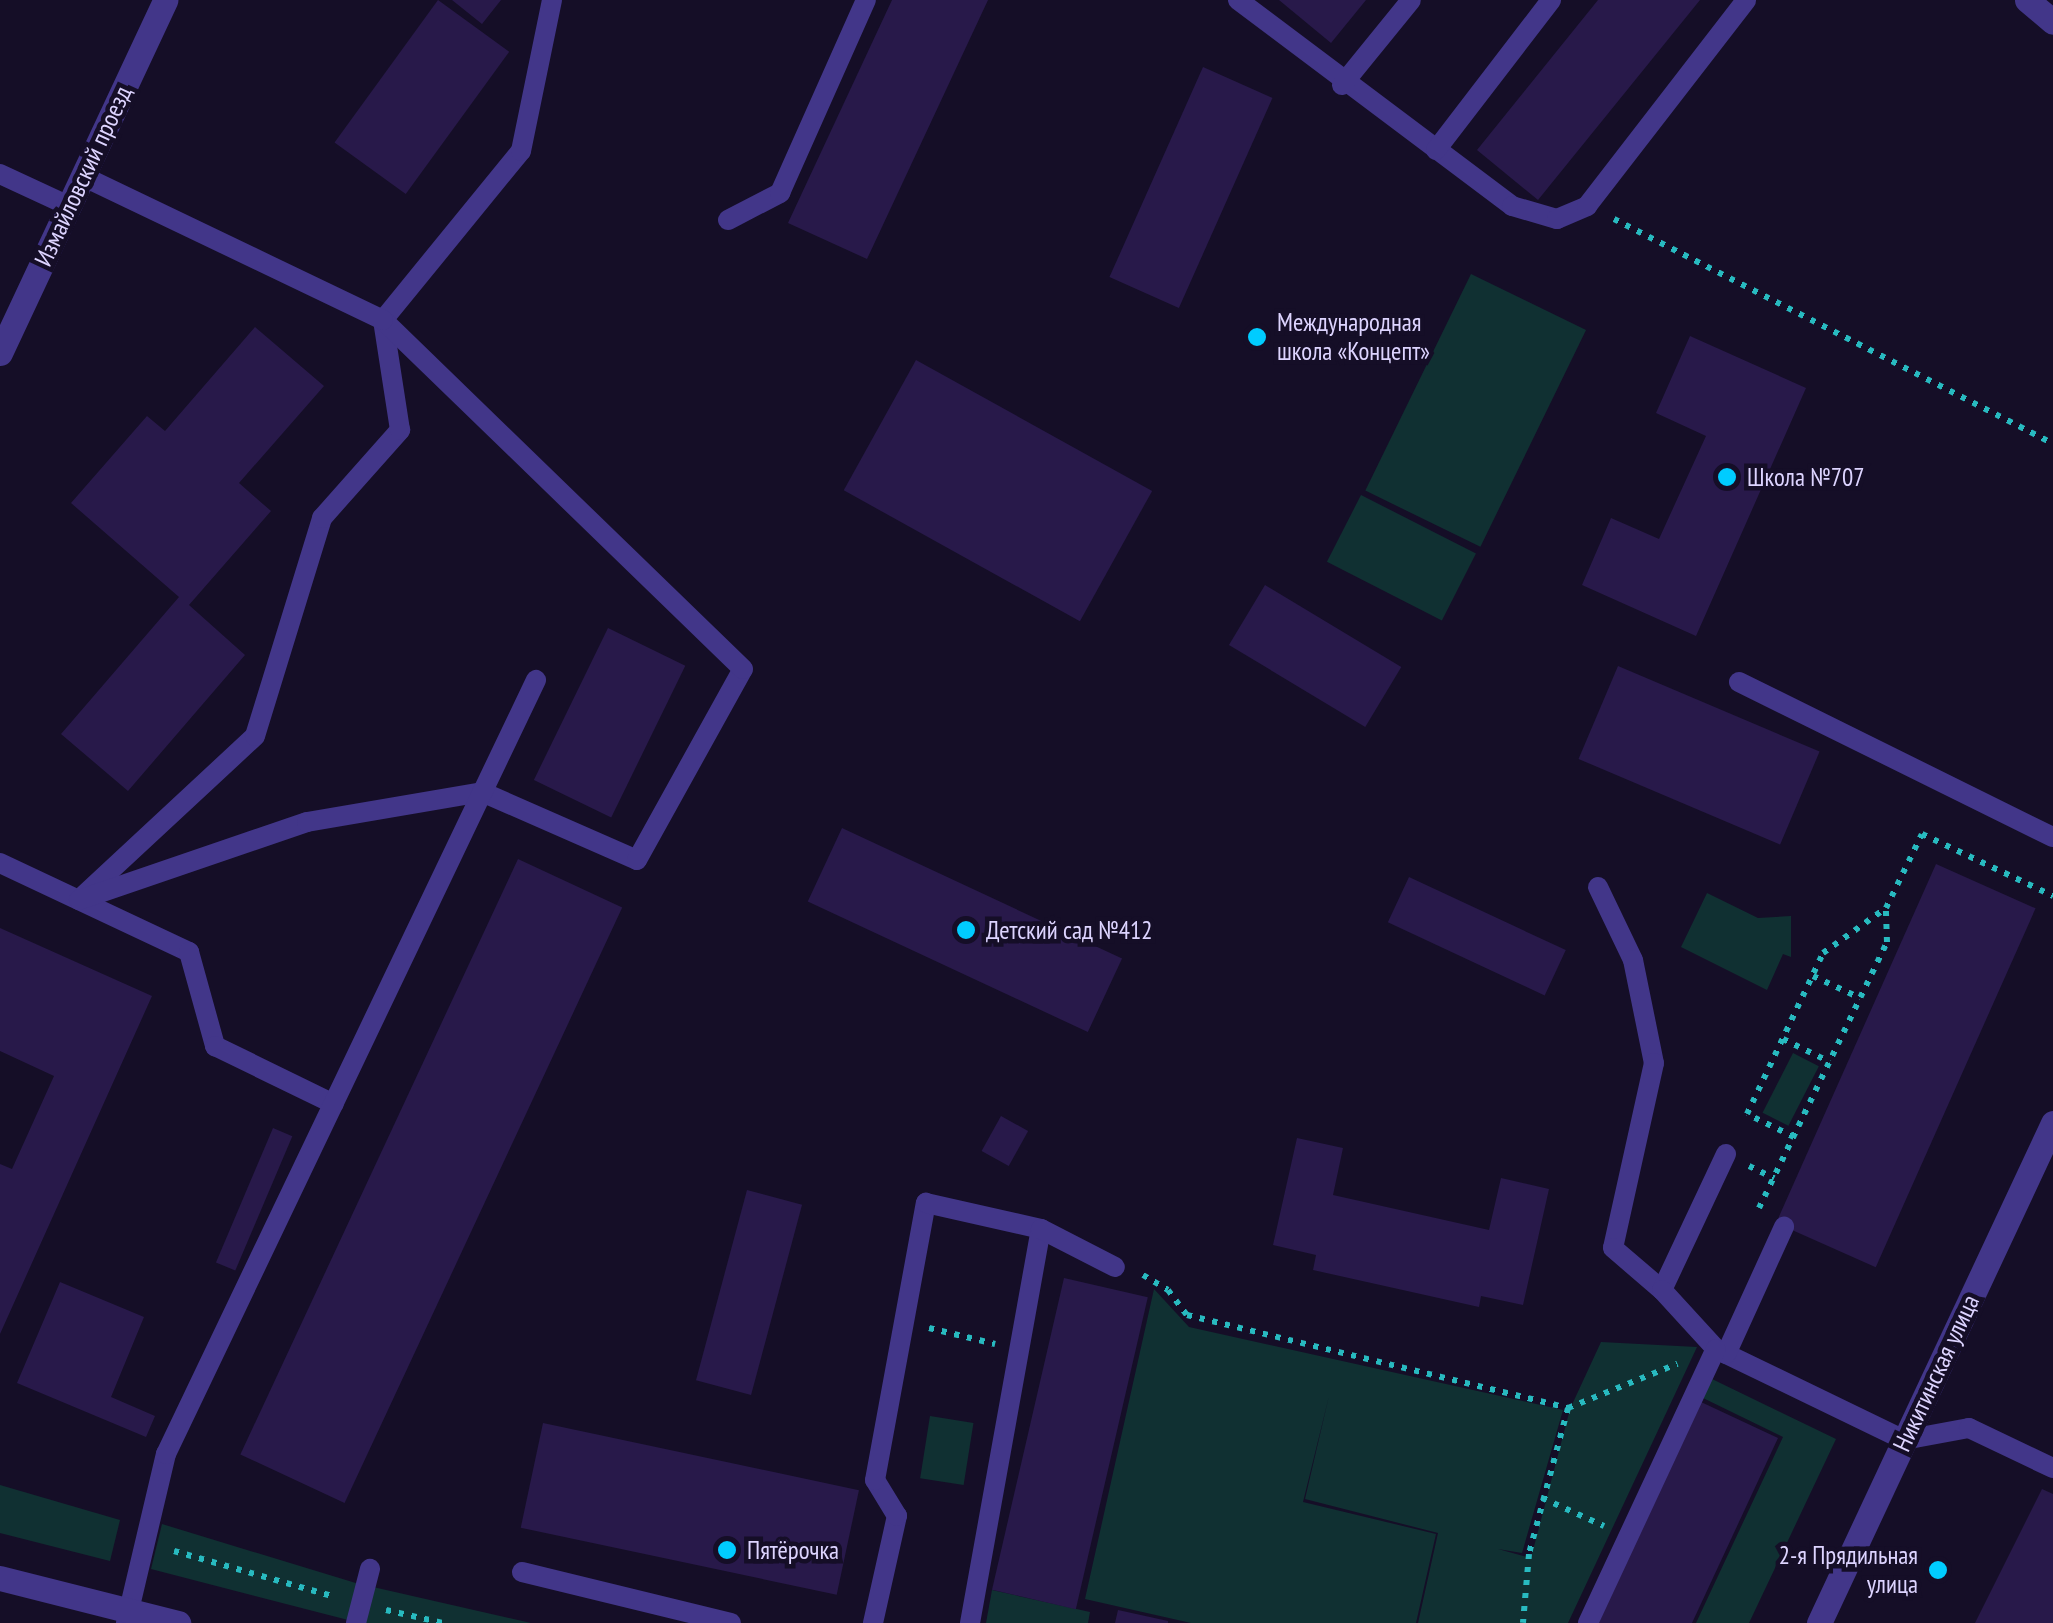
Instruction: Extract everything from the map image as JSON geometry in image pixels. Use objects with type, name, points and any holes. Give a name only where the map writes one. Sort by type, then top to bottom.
[{"type":"street","name":"Измайловский проезд","points":[[0,353],[9,310],[69,206],[165,0]]},
{"type":"street","points":[[2027,0],[2053,22]]},
{"type":"street","name":"Никитинская улица","points":[[1820,1623],[2053,1123]]},
{"type":"street","points":[[0,1578],[128,1618],[178,1623]]},
{"type":"lane","points":[[78,900],[255,736],[322,518],[400,430],[383,320],[522,151],[552,0]]},
{"type":"lane","points":[[728,220],[780,193],[866,0]]},
{"type":"lane","points":[[1238,0],[1342,85],[1512,206],[1557,219],[1588,206],[1746,0]]},
{"type":"lane","points":[[1342,85],[1411,0]]},
{"type":"lane","points":[[1436,150],[1551,0]]},
{"type":"lane","points":[[0,174],[69,206]]},
{"type":"lane","points":[[78,900],[307,822],[482,792],[636,860],[743,669],[383,320],[83,176]]},
{"type":"lane","points":[[128,1618],[166,1454],[536,680]]},
{"type":"lane","points":[[1739,682],[2053,837]]},
{"type":"lane","points":[[0,863],[189,952],[215,1046],[334,1104]]},
{"type":"lane","points":[[1598,887],[1633,960],[1654,1063],[1613,1248],[1662,1290],[1721,1352],[1904,1440],[1969,1428],[2053,1468]]},
{"type":"lane","points":[[1662,1290],[1726,1154]]},
{"type":"lane","points":[[873,1623],[897,1516],[875,1480],[926,1203],[1041,1229],[1116,1267]]},
{"type":"lane","points":[[1588,1623],[1784,1227]]},
{"type":"lane","points":[[970,1623],[1041,1229]]},
{"type":"lane","points":[[358,1613],[370,1569]]},
{"type":"lane","points":[[522,1572],[730,1623]]},
{"type":"path","points":[[1588,206],[2053,444]]},
{"type":"path","points":[[1757,1213],[1770,1176],[1794,1137],[1887,942],[1886,908],[1922,834],[2053,896]]},
{"type":"path","points":[[1794,1137],[1746,1114],[1824,953],[1886,908]]},
{"type":"path","points":[[1813,976],[1860,998]]},
{"type":"path","points":[[1783,1039],[1830,1062]]},
{"type":"path","points":[[1116,1267],[1150,1276],[1187,1314],[1568,1408],[1721,1352]]},
{"type":"path","points":[[904,1322],[1020,1350]]},
{"type":"path","points":[[1523,1623],[1542,1498],[1568,1408]]},
{"type":"path","points":[[1546,1458],[1555,1448]]},
{"type":"path","points":[[1542,1498],[1580,1514]]},
{"type":"path","points":[[168,1538],[175,1552],[358,1613],[443,1623]]},
{"type":"green space","points":[[1471,274],[1586,330],[1480,547],[1365,491]]},
{"type":"green space","points":[[1361,495],[1476,554],[1442,620],[1327,562]]},
{"type":"green space","points":[[1707,893],[1758,918],[1791,916],[1791,957],[1783,954],[1767,990],[1681,947]]},
{"type":"green space","points":[[1793,1053],[1819,1066],[1788,1126],[1763,1113]]},
{"type":"green space","points":[[1154,1289],[1189,1327],[1563,1410],[1522,1553],[1498,1549],[1531,1558],[1570,1409],[1601,1342],[1697,1347],[1568,1623],[1418,1623],[1438,1533],[1305,1499],[1329,1396],[1303,1502],[1436,1534],[1416,1623],[1191,1623],[1085,1599]]},
{"type":"green space","points":[[1712,1379],[1836,1439],[1749,1623],[1696,1623],[1783,1437],[1703,1398]]},
{"type":"green space","points":[[930,1416],[973,1423],[964,1485],[920,1478]]},
{"type":"green space","points":[[0,1485],[120,1520],[110,1561],[0,1533]]},
{"type":"green space","points":[[162,1524],[359,1584],[352,1621],[151,1569]]},
{"type":"green space","points":[[373,1587],[531,1623],[365,1623]]},
{"type":"green space","points":[[992,1590],[1090,1612],[1088,1623],[986,1623]]},
{"type":"building","points":[[438,0],[509,52],[406,194],[335,142]]},
{"type":"building","points":[[452,0],[501,0],[482,24]]},
{"type":"building","points":[[892,0],[988,0],[867,259],[788,223]]},
{"type":"building","points":[[1279,0],[1366,0],[1331,43]]},
{"type":"building","points":[[1598,0],[1700,0],[1538,200],[1477,150]]},
{"type":"building","points":[[1203,67],[1272,98],[1179,308],[1109,277]]},
{"type":"building","points":[[255,327],[324,386],[239,483],[271,511],[189,605],[245,655],[128,791],[61,734],[179,597],[71,503],[147,416],[165,431]]},
{"type":"building","name":"Школа №707","points":[[1690,336],[1806,388],[1696,636],[1582,585],[1611,518],[1659,539],[1706,436],[1656,413]]},
{"type":"building","points":[[916,360],[1152,491],[1080,621],[844,490]]},
{"type":"building","points":[[1265,585],[1401,667],[1365,727],[1229,645]]},
{"type":"building","points":[[608,628],[685,666],[611,818],[534,780]]},
{"type":"building","points":[[1618,666],[1820,752],[1780,845],[1579,759]]},
{"type":"building","name":"Детский сад №412","points":[[842,828],[1122,959],[1088,1032],[808,901]]},
{"type":"building","points":[[518,859],[622,908],[345,1503],[240,1454]]},
{"type":"building","points":[[1936,864],[2036,908],[1876,1267],[1776,1223]]},
{"type":"building","points":[[1409,877],[1566,950],[1545,995],[1388,922]]},
{"type":"building","points":[[0,928],[152,996],[0,1334],[0,1164],[12,1169],[54,1076],[0,1051]]},
{"type":"building","points":[[1001,1116],[1028,1131],[1009,1166],[982,1151]]},
{"type":"building","points":[[273,1128],[292,1136],[235,1271],[216,1262]]},
{"type":"building","points":[[1297,1138],[1343,1148],[1333,1195],[1489,1230],[1501,1178],[1549,1189],[1523,1305],[1481,1296],[1479,1307],[1313,1270],[1316,1255],[1273,1245]]},
{"type":"building","points":[[747,1190],[802,1205],[751,1395],[696,1380]]},
{"type":"building","points":[[1064,1278],[1148,1297],[1076,1609],[992,1590]]},
{"type":"building","points":[[60,1282],[144,1317],[111,1397],[155,1416],[146,1437],[17,1383]]},
{"type":"building","points":[[1701,1402],[1778,1438],[1692,1623],[1598,1623]]},
{"type":"building","points":[[543,1423],[859,1490],[837,1595],[521,1528]]},
{"type":"building","points":[[2042,1489],[2053,1494],[2053,1623],[1975,1623]]},
{"type":"building","points":[[1118,1610],[1168,1621],[1168,1623],[1115,1623]]},
{"type":"place","name":"Международная школа «Концепт»","points":[[1257,337]]},
{"type":"place","name":"Школа №707","points":[[1727,477]]},
{"type":"place","name":"Детский сад №412","points":[[966,930]]},
{"type":"place","name":"Пятёрочка","points":[[727,1550]]},
{"type":"place","name":"2-я Прядильная улица","points":[[1938,1570]]}]
